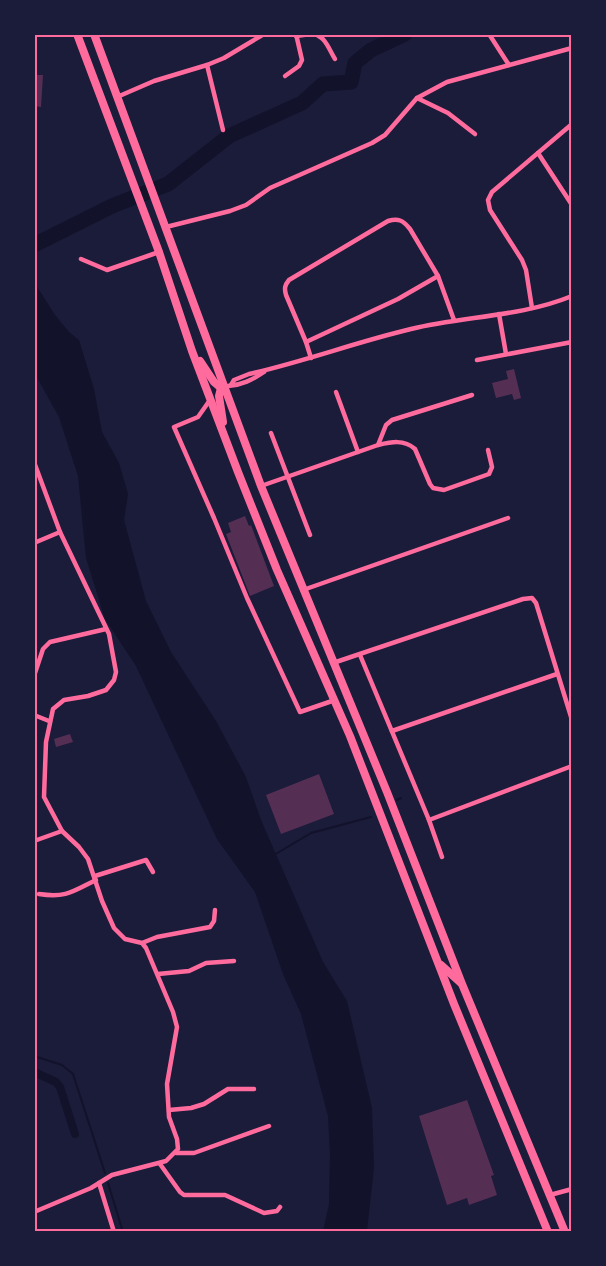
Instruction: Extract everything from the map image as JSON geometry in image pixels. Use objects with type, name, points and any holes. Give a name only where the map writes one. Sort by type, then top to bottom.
[{"type":"highway","points":[[77,34],[159,252],[192,351],[225,439],[277,570],[375,796],[454,1004],[548,1232]]},
{"type":"highway","points":[[94,34],[261,486],[387,792],[456,976],[454,1004]]},
{"type":"highway","points":[[192,351],[214,382],[225,387]]},
{"type":"highway","points":[[225,387],[219,396],[225,439]]},
{"type":"highway","points":[[437,961],[456,976],[462,984],[565,1232]]},
{"type":"street","points":[[117,97],[154,81],[207,65],[235,52],[264,34]]},
{"type":"street","points":[[285,76],[299,66],[302,60],[296,35],[313,34],[323,39],[334,59]]},
{"type":"street","points":[[489,34],[509,65]]},
{"type":"street","points":[[166,227],[231,211],[246,205],[270,188],[372,143],[385,135],[417,98],[447,82],[572,48]]},
{"type":"street","points":[[207,65],[223,130]]},
{"type":"street","points":[[417,98],[448,113],[475,134]]},
{"type":"street","points":[[532,308],[526,270],[522,260],[490,210],[488,200],[492,192],[572,124]]},
{"type":"street","points":[[538,153],[572,205]]},
{"type":"street","points":[[311,358],[286,295],[286,284],[289,280],[388,221],[396,219],[405,222],[438,276],[454,320]]},
{"type":"street","points":[[81,260],[107,270],[159,252]]},
{"type":"street","points":[[306,342],[398,299],[438,276]]},
{"type":"street","points":[[225,387],[234,380],[410,329],[532,308],[572,296]]},
{"type":"street","points":[[499,314],[506,354]]},
{"type":"street","points":[[477,360],[540,350],[572,342]]},
{"type":"street","points":[[336,392],[358,452]]},
{"type":"street","points":[[378,445],[386,425],[392,420],[472,395]]},
{"type":"street","points":[[210,399],[198,417],[174,427],[247,598],[300,712],[334,699]]},
{"type":"street","points":[[272,433],[310,535]]},
{"type":"street","points":[[261,486],[378,445],[398,442],[415,449],[430,484],[438,490],[454,487],[489,474],[492,467],[488,450]]},
{"type":"street","points":[[34,462],[60,532],[106,629],[116,668],[116,676],[112,684],[102,692],[59,703],[53,709],[49,721],[44,797],[62,831],[88,859],[102,902],[118,933],[129,940],[142,943],[157,937],[210,927],[215,918],[215,910]]},
{"type":"street","points":[[303,590],[508,518]]},
{"type":"street","points":[[34,543],[60,532]]},
{"type":"street","points":[[333,663],[528,598],[536,603],[572,720]]},
{"type":"street","points":[[35,673],[44,649],[50,642],[106,629]]},
{"type":"street","points":[[360,654],[429,820],[442,857]]},
{"type":"street","points":[[392,731],[557,674]]},
{"type":"street","points":[[34,716],[49,721]]},
{"type":"street","points":[[429,820],[572,766]]},
{"type":"street","points":[[34,841],[62,831]]},
{"type":"street","points":[[39,894],[65,895],[95,878],[146,860],[153,872]]},
{"type":"street","points":[[142,943],[158,974],[177,1027],[167,1084],[169,1110],[178,1143],[176,1154]]},
{"type":"street","points":[[158,974],[189,971],[206,963],[234,961]]},
{"type":"street","points":[[169,1110],[204,1104],[228,1089],[255,1089]]},
{"type":"street","points":[[34,1212],[112,1175],[160,1164],[176,1154],[194,1153],[269,1126]]},
{"type":"street","points":[[160,1164],[184,1195],[212,1194],[231,1197],[264,1213],[276,1211],[280,1207]]},
{"type":"street","points":[[99,1183],[114,1232]]},
{"type":"street","points":[[550,1195],[572,1189]]},
{"type":"shaded area","points":[[34,282],[55,315],[79,340],[94,389],[102,432],[119,463],[128,494],[124,520],[146,601],[171,652],[216,721],[246,777],[261,820],[323,962],[347,1001],[372,1108],[374,1168],[367,1231],[323,1231],[329,1204],[328,1116],[301,1014],[283,974],[255,892],[217,839],[136,666],[105,619],[86,558],[78,476],[59,417],[35,374]]},
{"type":"building","points":[[34,75],[43,75],[41,107],[34,106]]},
{"type":"building","points":[[514,369],[521,398],[514,400],[512,394],[496,398],[492,383],[508,379],[506,371]]},
{"type":"building","points":[[245,516],[249,526],[251,525],[274,586],[250,596],[226,534],[231,532],[228,523]]},
{"type":"building","points":[[70,734],[73,742],[56,747],[54,739]]},
{"type":"building","points":[[319,774],[334,814],[281,834],[266,795]]},
{"type":"building","points":[[467,1100],[494,1175],[491,1176],[497,1195],[469,1205],[467,1198],[447,1205],[419,1116]]},
{"type":"waterway","points":[[34,245],[112,206],[168,184],[229,136],[302,103],[323,84],[351,82],[355,63],[371,50],[405,34]]},
{"type":"waterway","points":[[397,800],[401,798]]},
{"type":"waterway","points":[[274,855],[311,833],[371,817]]},
{"type":"waterway","points":[[34,1056],[62,1065],[73,1074],[105,1173]]},
{"type":"waterway","points":[[34,1072],[56,1082],[60,1087],[75,1134]]},
{"type":"waterway","points":[[108,1183],[123,1232]]}]
